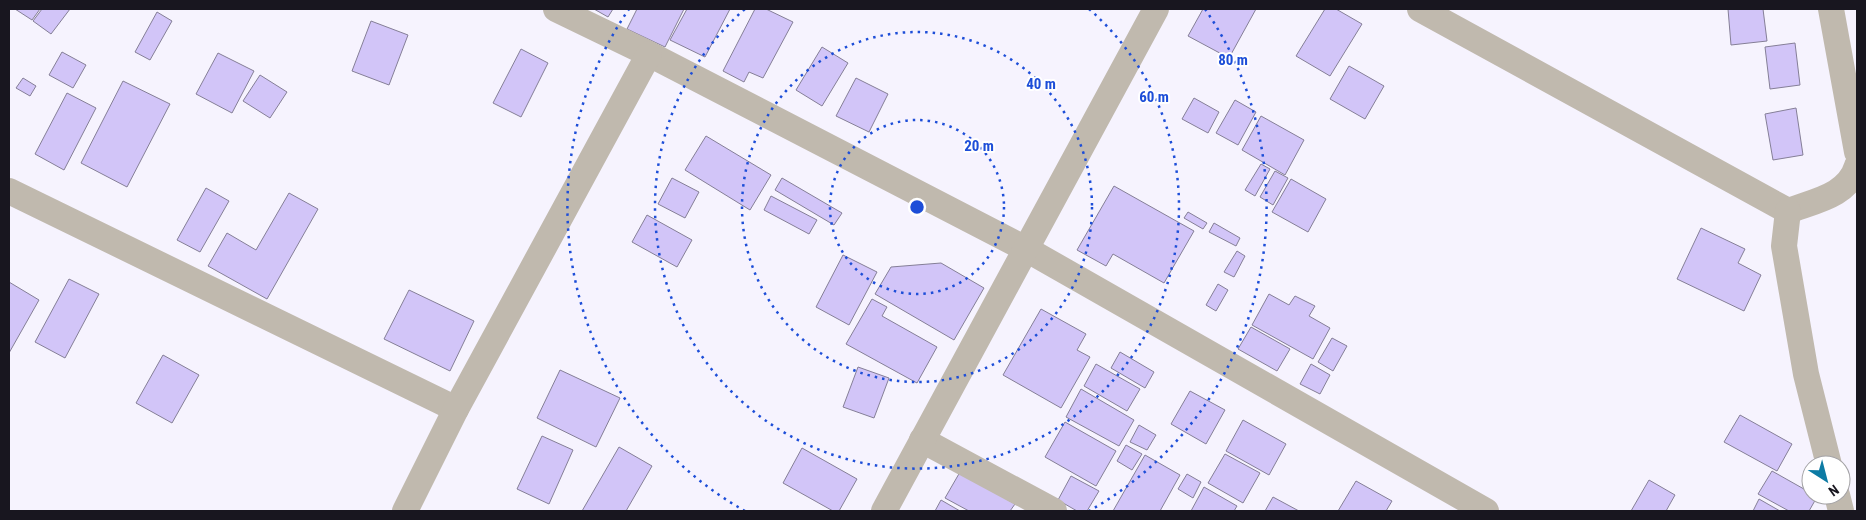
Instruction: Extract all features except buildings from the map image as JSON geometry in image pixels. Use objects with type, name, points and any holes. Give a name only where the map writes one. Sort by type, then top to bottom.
[{"type":"street","points":[[556,9],[649,54],[1026,249],[1486,511]]},
{"type":"street","points":[[884,511],[1156,9]]},
{"type":"street","points":[[1420,9],[1788,211],[1835,193],[1846,186],[1854,176],[1857,166]]},
{"type":"street","points":[[1831,9],[1851,86],[1857,152]]},
{"type":"street","points":[[405,511],[456,409],[649,54]]},
{"type":"street","points":[[9,192],[456,409]]},
{"type":"street","points":[[1788,211],[1784,246],[1806,374],[1826,455]]},
{"type":"street","points":[[922,440],[1054,511]]}]
